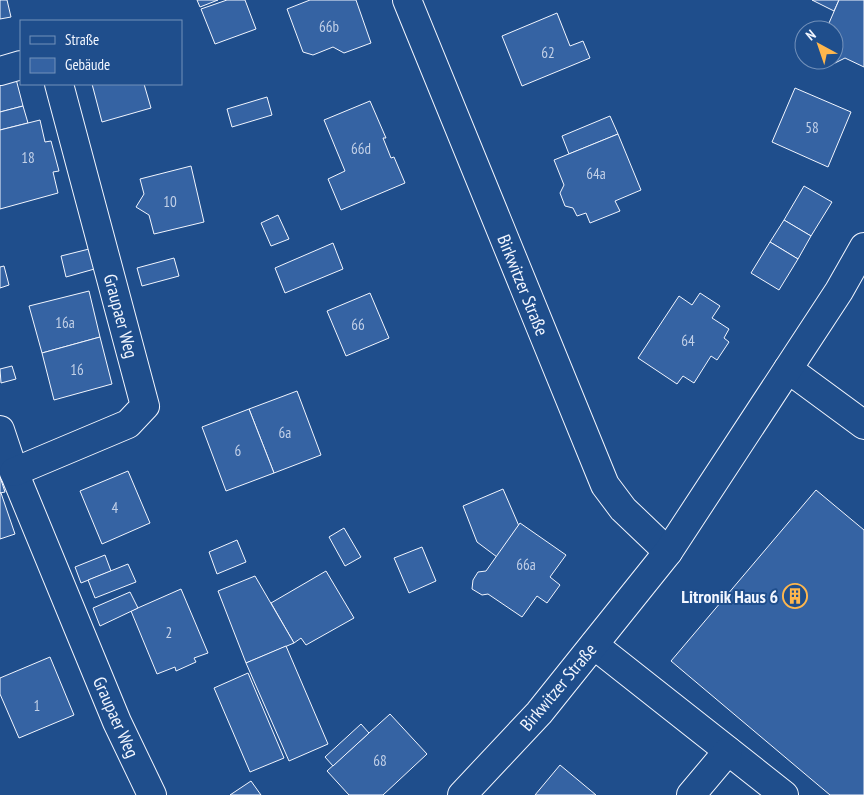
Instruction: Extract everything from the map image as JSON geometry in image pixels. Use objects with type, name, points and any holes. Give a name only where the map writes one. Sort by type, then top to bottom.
[{"type":"street","name":"Birkwitzer Straße","points":[[407,0],[605,485],[623,510],[668,552]]},
{"type":"street","points":[[0,71],[20,65]]},
{"type":"street","name":"Graupaer Weg","points":[[14,472],[128,424],[145,406],[59,85]]},
{"type":"street","name":"Birkwitzer Straße","points":[[462,795],[539,713],[668,552],[840,291],[864,247]]},
{"type":"street","points":[[788,369],[864,425]]},
{"type":"street","name":"Graupaer Weg","points":[[0,430],[14,472],[117,722],[152,795]]},
{"type":"street","points":[[594,645],[784,795]]},
{"type":"street","points":[[691,795],[728,751]]},
{"type":"building","points":[[0,0],[7,0],[11,17],[0,19]]},
{"type":"building","points":[[197,0],[218,0],[200,7]]},
{"type":"building","points":[[227,0],[245,0],[256,29],[215,44],[201,9]]},
{"type":"building","points":[[310,0],[356,0],[371,43],[344,53],[333,47],[313,55],[303,52],[287,9]]},
{"type":"building","points":[[812,0],[839,0],[834,11]]},
{"type":"building","points":[[839,0],[864,0],[864,67],[844,58],[844,20],[830,20]]},
{"type":"building","points":[[557,13],[570,46],[583,41],[590,58],[522,86],[502,36]]},
{"type":"building","points":[[16,79],[23,106],[0,112],[0,83]]},
{"type":"building","points":[[92,85],[144,85],[151,108],[102,122]]},
{"type":"building","points":[[795,88],[851,112],[828,167],[772,142]]},
{"type":"building","points":[[267,97],[272,115],[232,127],[227,109]]},
{"type":"building","points":[[370,101],[386,138],[383,138],[391,158],[394,157],[405,183],[341,210],[328,179],[345,171],[324,120]]},
{"type":"building","points":[[23,106],[28,123],[0,130],[0,112]]},
{"type":"building","points":[[610,116],[618,134],[569,154],[562,136]]},
{"type":"building","points":[[40,120],[45,142],[51,141],[59,171],[53,172],[58,193],[0,209],[0,130]]},
{"type":"building","points":[[618,134],[641,190],[615,201],[620,211],[590,223],[586,213],[577,216],[573,208],[565,206],[560,193],[564,185],[554,160]]},
{"type":"building","points":[[191,166],[204,222],[154,234],[149,215],[136,207],[144,194],[140,179]]},
{"type":"building","points":[[804,186],[832,202],[811,236],[784,220]]},
{"type":"building","points":[[278,215],[289,239],[271,246],[261,223]]},
{"type":"building","points":[[784,220],[811,236],[798,259],[770,242]]},
{"type":"building","points":[[770,242],[798,259],[779,290],[751,273]]},
{"type":"building","points":[[333,243],[343,269],[285,293],[275,268]]},
{"type":"building","points":[[93,248],[98,268],[66,277],[61,256]]},
{"type":"building","points":[[174,258],[179,276],[142,286],[137,268]]},
{"type":"building","points":[[4,266],[9,285],[0,288],[0,267]]},
{"type":"building","points":[[89,291],[100,337],[42,353],[29,306]]},
{"type":"building","points":[[370,293],[389,338],[346,356],[327,311]]},
{"type":"building","points":[[700,293],[720,306],[712,318],[729,329],[724,338],[729,342],[717,360],[711,356],[694,383],[683,376],[677,384],[638,358],[679,296],[692,305]]},
{"type":"building","points":[[100,337],[112,384],[54,400],[42,353]]},
{"type":"building","points":[[12,366],[16,379],[1,383],[0,369]]},
{"type":"building","points":[[297,391],[321,455],[274,473],[249,409]]},
{"type":"building","points":[[249,409],[274,473],[226,491],[202,427]]},
{"type":"building","points":[[128,471],[150,523],[102,544],[80,491]]},
{"type":"building","points":[[0,477],[5,492],[0,493]]},
{"type":"building","points":[[503,489],[519,526],[497,557],[477,542],[463,506]]},
{"type":"building","name":"Litronik Haus 6","points":[[816,490],[864,530],[864,795],[830,795],[671,661]]},
{"type":"building","points":[[0,493],[15,534],[0,539]]},
{"type":"building","points":[[520,523],[566,555],[550,577],[560,585],[547,603],[537,596],[522,617],[488,594],[482,595],[472,589],[473,580],[478,572],[486,571]]},
{"type":"building","points":[[344,528],[361,557],[345,566],[329,537]]},
{"type":"building","points":[[237,540],[246,562],[217,574],[209,552]]},
{"type":"building","points":[[422,547],[436,581],[409,593],[394,558]]},
{"type":"building","points":[[105,555],[111,571],[81,583],[75,567]]},
{"type":"building","points":[[128,564],[136,582],[95,598],[88,580]]},
{"type":"building","points":[[326,571],[354,618],[306,645],[301,638],[294,643],[271,603]]},
{"type":"building","points":[[255,576],[294,643],[246,663],[218,591]]},
{"type":"building","points":[[181,589],[208,653],[194,658],[196,662],[176,671],[175,667],[157,674],[131,611]]},
{"type":"building","points":[[130,592],[138,608],[100,626],[93,608]]},
{"type":"building","points":[[286,646],[328,744],[289,761],[246,663]]},
{"type":"building","points":[[50,657],[74,715],[19,738],[0,694],[0,678]]},
{"type":"building","points":[[248,673],[284,758],[250,772],[214,688]]},
{"type":"building","points":[[390,714],[427,754],[383,795],[349,795],[327,771]]},
{"type":"building","points":[[361,724],[369,733],[333,766],[325,757]]},
{"type":"building","points":[[560,765],[596,795],[535,795]]},
{"type":"building","points":[[251,781],[261,795],[230,795]]},
{"type":"place","name":"Litronik Haus 6","points":[[795,596]]}]
